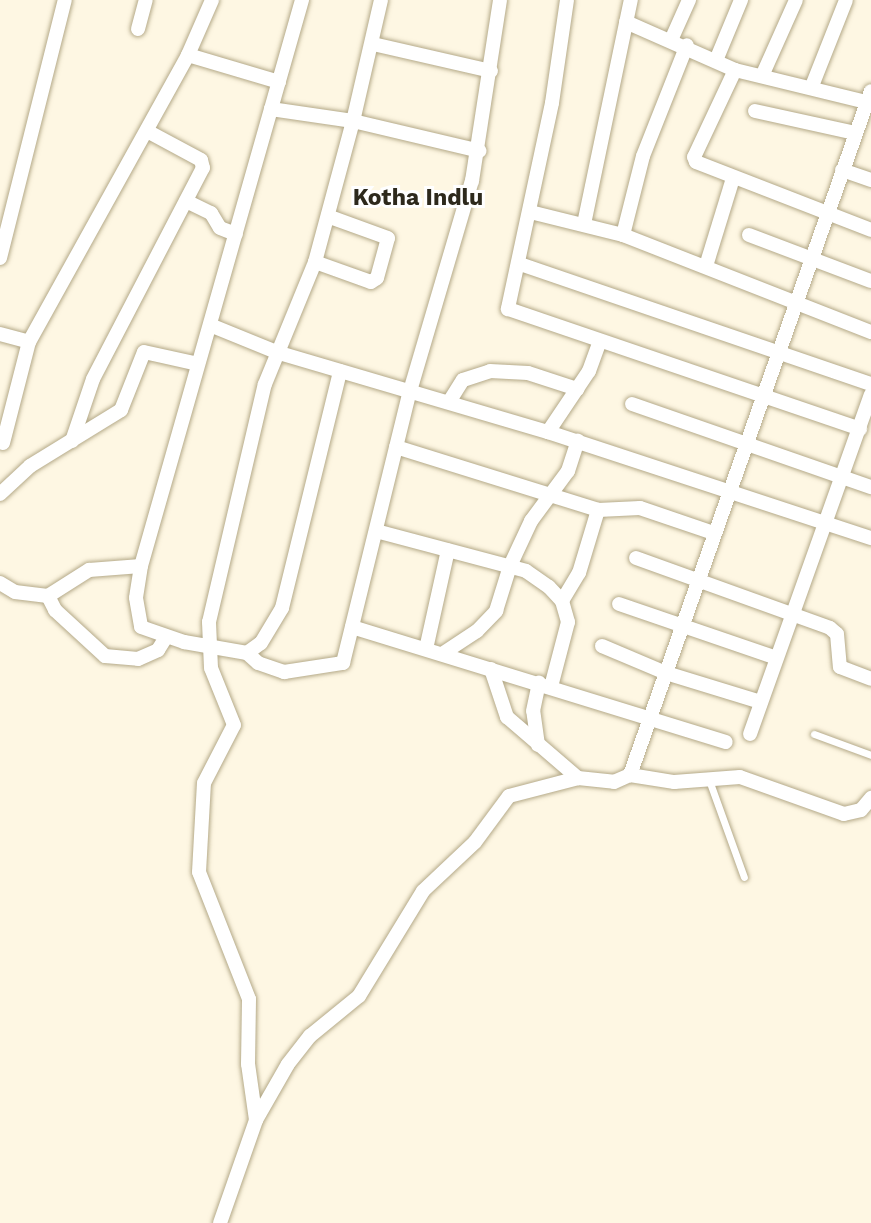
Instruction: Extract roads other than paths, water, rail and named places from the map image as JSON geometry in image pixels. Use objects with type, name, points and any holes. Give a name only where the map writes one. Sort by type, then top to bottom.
[{"type":"street","points":[[0,258],[65,0]]},
{"type":"street","points":[[138,29],[146,0]]},
{"type":"street","points":[[3,443],[29,342],[188,55],[212,0]]},
{"type":"street","points":[[302,0],[141,566],[137,620],[148,633],[247,653],[258,663],[284,672],[343,663],[410,391],[480,151],[500,0]]},
{"type":"street","points":[[256,1120],[248,1064],[246,988],[199,872],[204,783],[234,725],[215,682],[208,645],[212,604],[276,352],[315,262],[330,217],[373,44],[381,0]]},
{"type":"street","points":[[567,0],[520,264],[507,305],[510,311],[860,429]]},
{"type":"street","points":[[584,224],[631,0]]},
{"type":"street","points":[[672,38],[689,0]]},
{"type":"street","points":[[717,58],[741,0]]},
{"type":"street","points":[[762,76],[796,0]]},
{"type":"street","points":[[811,86],[846,0]]},
{"type":"street","points":[[626,22],[672,38],[717,58],[735,70],[869,96],[862,128],[842,170],[797,305],[777,350],[630,775]]},
{"type":"street","points":[[373,44],[491,71]]},
{"type":"street","points":[[624,235],[642,156],[687,46]]},
{"type":"street","points":[[188,55],[279,82]]},
{"type":"street","points":[[735,70],[694,157],[702,166],[871,230]]},
{"type":"street","points":[[271,109],[353,121],[480,151]]},
{"type":"street","points":[[755,111],[862,128]]},
{"type":"street","points":[[72,441],[93,379],[203,167],[201,160],[147,131]]},
{"type":"street","points":[[842,170],[871,180]]},
{"type":"street","points":[[706,266],[733,178]]},
{"type":"street","points":[[186,201],[211,214],[220,228],[236,233]]},
{"type":"street","points":[[530,212],[624,235],[871,332]]},
{"type":"street","points":[[315,262],[371,282],[377,278],[388,238],[330,217]]},
{"type":"street","points":[[749,235],[871,281]]},
{"type":"street","points":[[520,264],[871,384]]},
{"type":"street","points":[[211,325],[276,352],[578,441],[728,488],[871,538]]},
{"type":"street","points":[[0,334],[29,342]]},
{"type":"street","points":[[548,432],[577,389],[600,341]]},
{"type":"street","points":[[0,495],[30,466],[127,404],[131,376],[144,352],[198,364]]},
{"type":"street","points":[[247,653],[261,643],[282,608],[340,370]]},
{"type":"street","points":[[449,402],[463,380],[490,371],[528,373],[577,389]]},
{"type":"street","points":[[750,734],[774,657],[845,477],[871,395]]},
{"type":"street","points":[[632,404],[745,441],[871,487]]},
{"type":"street","points":[[442,654],[477,631],[496,611],[510,566],[549,493],[568,471],[578,441]]},
{"type":"street","points":[[396,447],[598,510],[620,513],[640,508],[714,533]]},
{"type":"street","points":[[562,601],[579,573],[598,510]]},
{"type":"street","points":[[376,531],[510,566],[537,578],[562,601],[568,622],[533,711],[538,745]]},
{"type":"street","points":[[426,649],[448,550]]},
{"type":"street","points":[[636,558],[698,582],[793,613],[835,631],[838,664],[871,679]]},
{"type":"street","points":[[0,583],[15,592],[48,596],[89,570],[141,566]]},
{"type":"street","points":[[48,596],[55,610],[105,656],[138,659],[158,650],[166,637]]},
{"type":"street","points":[[619,604],[680,628],[774,657]]},
{"type":"street","points":[[352,627],[726,741]]},
{"type":"street","points":[[602,646],[666,673],[761,702]]},
{"type":"street","points":[[491,669],[507,717],[578,778]]},
{"type":"street","points":[[220,1223],[256,1120],[310,1036],[359,996],[423,891],[475,842],[509,796],[578,778],[614,782],[630,775],[674,782],[750,779],[844,814],[860,810],[871,798]]},
{"type":"lane","points":[[814,734],[871,755]]},
{"type":"lane","points":[[708,779],[744,877]]},
{"type":"district","name":"Kotha Indlu","points":[[418,198]]}]
